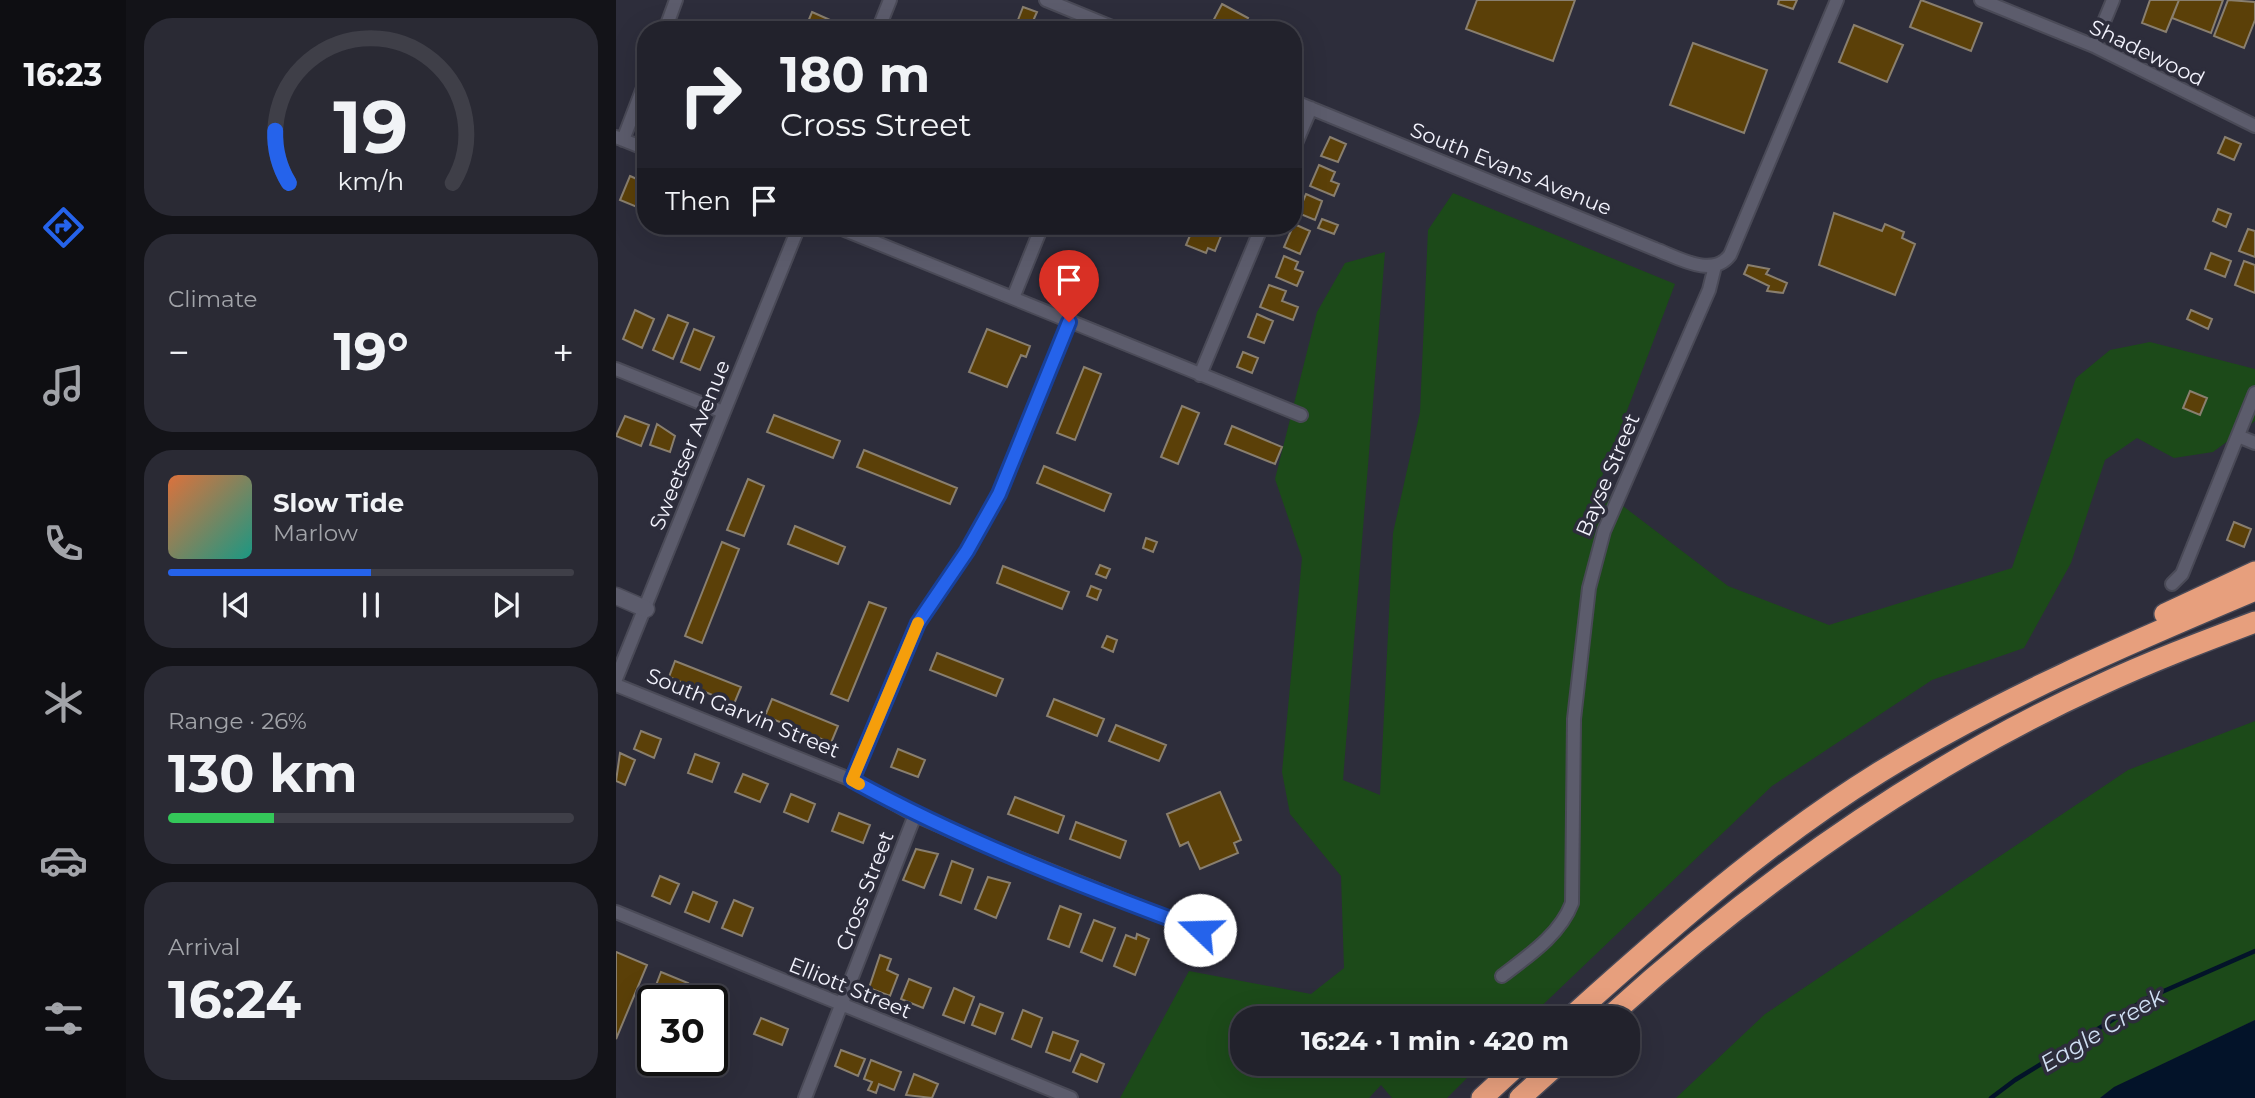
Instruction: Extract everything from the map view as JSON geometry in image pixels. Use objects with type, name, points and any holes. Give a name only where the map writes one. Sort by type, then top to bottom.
[{"type":"highway","points":[[1968,720],[1994,699],[2037,675],[2255,572]]},
{"type":"highway","points":[[1583,1006],[1677,922],[1788,836],[1878,773],[1968,720],[2119,647],[2255,590]]},
{"type":"highway","points":[[1622,1006],[1772,882],[1880,807],[1945,766],[2095,687],[2255,622]]},
{"type":"highway","points":[[1482,1098],[1506,1076]]},
{"type":"highway","points":[[1520,1098],[1545,1076]]},
{"type":"street","points":[[668,21],[676,0]]},
{"type":"street","points":[[882,21],[890,0]]},
{"type":"street","points":[[1046,0],[1097,21]]},
{"type":"street","name":"Bayse Street","points":[[1503,976],[1562,924],[1572,904],[1574,719],[1589,588],[1604,531],[1712,282],[1715,266],[1730,255],[1837,0]]},
{"type":"street","name":"Shadewood","points":[[1981,0],[2094,46],[2255,126]]},
{"type":"street","points":[[2094,46],[2113,0]]},
{"type":"street","points":[[637,99],[619,138],[637,145]]},
{"type":"street","name":"South Evans Avenue","points":[[1302,104],[1655,249],[1698,265],[1715,266]]},
{"type":"street","points":[[1302,129],[1311,108]]},
{"type":"street","name":"Sweetser Avenue","points":[[616,679],[795,235]]},
{"type":"street","points":[[857,235],[1300,415]]},
{"type":"street","points":[[1013,298],[1038,235]]},
{"type":"street","points":[[1200,375],[1258,235]]},
{"type":"street","points":[[852,780],[918,623],[967,551],[999,494],[1069,322]]},
{"type":"street","points":[[616,369],[723,412]]},
{"type":"street","points":[[2172,584],[2182,574],[2255,393]]},
{"type":"street","points":[[2238,436],[2255,443]]},
{"type":"street","points":[[616,597],[646,609]]},
{"type":"street","name":"South Garvin Street","points":[[616,685],[852,780],[915,815],[1200,930]]},
{"type":"street","name":"Cross Street","points":[[805,1098],[915,815]]},
{"type":"street","name":"Elliott Street","points":[[616,912],[1071,1098]]},
{"type":"green space","points":[[1453,193],[1675,284],[1598,487],[1728,586],[1829,625],[2012,568],[2076,378],[2110,350],[2150,342],[2255,369],[2255,421],[2213,452],[2174,458],[2137,438],[2105,460],[2071,563],[2024,648],[1932,680],[1772,786],[1542,1006],[1230,1006],[1230,1076],[1469,1076],[1447,1098],[1392,1098],[1381,1085],[1369,1098],[1120,1098],[1189,971],[1311,994],[1344,968],[1341,876],[1290,814],[1282,772],[1302,558],[1275,479],[1317,312],[1345,263],[1385,252],[1343,780],[1380,795],[1393,533],[1420,412],[1428,230]]},
{"type":"green space","points":[[2255,721],[2255,1020],[2115,1087],[2100,1098],[1676,1098],[1765,1014],[2128,770]]},
{"type":"water","points":[[2255,1020],[2255,1098],[2100,1098],[2114,1087]]},
{"type":"building","points":[[1477,0],[1575,0],[1553,61],[1466,29]]},
{"type":"building","points":[[1779,0],[1797,0],[1793,9],[1778,4]]},
{"type":"building","points":[[1921,0],[1982,23],[1971,51],[1910,27]]},
{"type":"building","points":[[2150,0],[2179,0],[2166,32],[2142,23]]},
{"type":"building","points":[[2179,0],[2223,0],[2211,33],[2172,18]]},
{"type":"building","points":[[2228,0],[2255,2],[2255,20],[2244,48],[2214,36]]},
{"type":"building","points":[[1222,4],[1248,18],[1246,21],[1213,21]]},
{"type":"building","points":[[1023,7],[1037,12],[1033,21],[1018,21]]},
{"type":"building","points":[[812,12],[832,21],[808,21]]},
{"type":"building","points":[[1854,25],[1903,45],[1887,82],[1839,62]]},
{"type":"building","points":[[1693,43],[1767,70],[1744,133],[1670,105]]},
{"type":"building","points":[[1330,137],[1346,144],[1338,162],[1321,156]]},
{"type":"building","points":[[2225,137],[2241,144],[2234,160],[2218,153]]},
{"type":"building","points":[[1319,165],[1335,172],[1331,181],[1339,184],[1334,196],[1310,186]]},
{"type":"building","points":[[630,176],[637,179],[637,207],[620,200]]},
{"type":"building","points":[[1306,194],[1322,201],[1315,220],[1302,215],[1302,204]]},
{"type":"building","points":[[2218,209],[2231,214],[2226,227],[2213,221]]},
{"type":"building","points":[[1834,213],[1882,231],[1885,224],[1904,232],[1902,238],[1915,244],[1895,295],[1819,265]]},
{"type":"building","points":[[1322,219],[1338,225],[1334,234],[1318,228]]},
{"type":"building","points":[[1302,228],[1310,231],[1300,254],[1284,247],[1289,235],[1302,235]]},
{"type":"building","points":[[2248,229],[2255,231],[2255,257],[2239,251]]},
{"type":"building","points":[[1190,235],[1221,236],[1215,251],[1208,248],[1206,253],[1186,245]]},
{"type":"building","points":[[2211,253],[2231,261],[2225,277],[2205,269]]},
{"type":"building","points":[[1284,256],[1298,262],[1295,269],[1303,272],[1297,286],[1276,277]]},
{"type":"building","points":[[2244,261],[2255,265],[2255,293],[2235,285]]},
{"type":"building","points":[[1748,265],[1769,269],[1766,274],[1787,283],[1783,293],[1767,291],[1769,286],[1744,274]]},
{"type":"building","points":[[1269,285],[1286,291],[1282,301],[1298,307],[1293,320],[1260,307]]},
{"type":"building","points":[[635,310],[654,319],[642,348],[623,339]]},
{"type":"building","points":[[2191,310],[2212,319],[2208,329],[2187,319]]},
{"type":"building","points":[[1257,314],[1273,321],[1264,343],[1248,337]]},
{"type":"building","points":[[668,315],[688,323],[673,359],[653,350]]},
{"type":"building","points":[[694,329],[714,337],[700,370],[681,362]]},
{"type":"building","points":[[987,329],[1030,346],[1026,357],[1021,355],[1007,387],[969,372]]},
{"type":"building","points":[[1243,352],[1258,358],[1252,373],[1237,367]]},
{"type":"building","points":[[1084,367],[1101,374],[1075,440],[1057,433]]},
{"type":"building","points":[[2190,391],[2207,398],[2200,415],[2183,408]]},
{"type":"building","points":[[1182,406],[1199,413],[1178,464],[1161,457]]},
{"type":"building","points":[[774,415],[840,441],[833,458],[767,432]]},
{"type":"building","points":[[625,416],[649,425],[641,446],[616,436]]},
{"type":"building","points":[[657,424],[675,436],[670,452],[650,445]]},
{"type":"building","points":[[1232,426],[1282,447],[1275,464],[1225,444]]},
{"type":"building","points":[[864,450],[957,488],[950,504],[857,467]]},
{"type":"building","points":[[1044,466],[1111,494],[1104,511],[1037,483]]},
{"type":"building","points":[[748,479],[764,486],[744,536],[727,530]]},
{"type":"building","points":[[2234,522],[2251,529],[2244,547],[2227,540]]},
{"type":"building","points":[[795,526],[845,547],[838,564],[788,544]]},
{"type":"building","points":[[1146,538],[1157,542],[1153,552],[1143,548]]},
{"type":"building","points":[[722,542],[739,549],[702,643],[685,636]]},
{"type":"building","points":[[1100,565],[1110,569],[1106,578],[1096,574]]},
{"type":"building","points":[[1003,566],[1069,592],[1062,609],[997,583]]},
{"type":"building","points":[[1091,586],[1101,590],[1097,600],[1087,596]]},
{"type":"building","points":[[869,602],[886,608],[848,701],[831,694]]},
{"type":"building","points":[[1107,636],[1117,640],[1113,652],[1102,647]]},
{"type":"building","points":[[937,653],[1003,679],[996,696],[930,670]]},
{"type":"building","points":[[675,661],[741,687],[734,704],[669,677]]},
{"type":"building","points":[[772,699],[838,726],[831,743],[765,716]]},
{"type":"building","points":[[1054,699],[1104,719],[1097,736],[1047,716]]},
{"type":"building","points":[[1116,725],[1166,745],[1159,761],[1109,741]]},
{"type":"building","points":[[641,731],[661,739],[654,758],[634,749]]},
{"type":"building","points":[[898,749],[925,760],[918,777],[891,767]]},
{"type":"building","points":[[620,753],[635,760],[625,785],[616,781]]},
{"type":"building","points":[[695,754],[719,763],[712,782],[688,773]]},
{"type":"building","points":[[743,774],[768,784],[760,802],[735,792]]},
{"type":"building","points":[[1220,792],[1241,840],[1234,843],[1238,853],[1200,869],[1188,842],[1180,846],[1167,814]]},
{"type":"building","points":[[791,794],[815,804],[808,822],[784,812]]},
{"type":"building","points":[[1015,797],[1064,816],[1058,833],[1008,814]]},
{"type":"building","points":[[839,813],[870,825],[863,843],[832,831]]},
{"type":"building","points":[[1076,822],[1126,841],[1120,858],[1070,839]]},
{"type":"building","points":[[916,849],[938,854],[924,888],[903,880]]},
{"type":"building","points":[[952,861],[973,869],[961,903],[940,895]]},
{"type":"building","points":[[660,876],[679,884],[670,904],[652,896]]},
{"type":"building","points":[[988,877],[1010,883],[996,918],[975,909]]},
{"type":"building","points":[[693,892],[717,902],[709,922],[685,912]]},
{"type":"building","points":[[734,900],[753,908],[742,936],[722,928]]},
{"type":"building","points":[[1060,906],[1081,914],[1069,947],[1048,939]]},
{"type":"building","points":[[1094,920],[1115,928],[1102,961],[1081,952]]},
{"type":"building","points":[[1137,934],[1149,939],[1135,975],[1114,966],[1126,935],[1136,939]]},
{"type":"building","points":[[616,952],[647,965],[616,1039]]},
{"type":"building","points":[[880,955],[891,959],[887,970],[898,975],[890,996],[869,988]]},
{"type":"building","points":[[661,972],[688,983],[687,985],[656,985]]},
{"type":"building","points":[[909,979],[931,988],[923,1008],[901,999]]},
{"type":"building","points":[[954,988],[974,997],[964,1023],[943,1015]]},
{"type":"building","points":[[980,1004],[1003,1013],[995,1034],[972,1025]]},
{"type":"building","points":[[1023,1010],[1042,1018],[1031,1047],[1012,1039]]},
{"type":"building","points":[[761,1018],[788,1029],[782,1045],[754,1034]]},
{"type":"building","points":[[1053,1032],[1078,1041],[1070,1061],[1046,1052]]},
{"type":"building","points":[[841,1050],[865,1059],[858,1076],[835,1066]]},
{"type":"building","points":[[1081,1054],[1104,1064],[1097,1082],[1073,1072]]},
{"type":"building","points":[[871,1060],[901,1072],[894,1090],[879,1084],[876,1093],[868,1090],[872,1082],[864,1079]]},
{"type":"building","points":[[914,1074],[938,1084],[932,1098],[906,1095]]},
{"type":"waterway","name":"Eagle Creek","points":[[1991,1098],[2015,1080],[2148,998],[2255,951]]},
{"type":"slow traffic","points":[[859,784],[852,780],[918,623]]},
{"type":"route","points":[[1069,322],[999,494],[967,551],[918,623],[852,780],[915,815],[968,838],[1200,930]]}]
